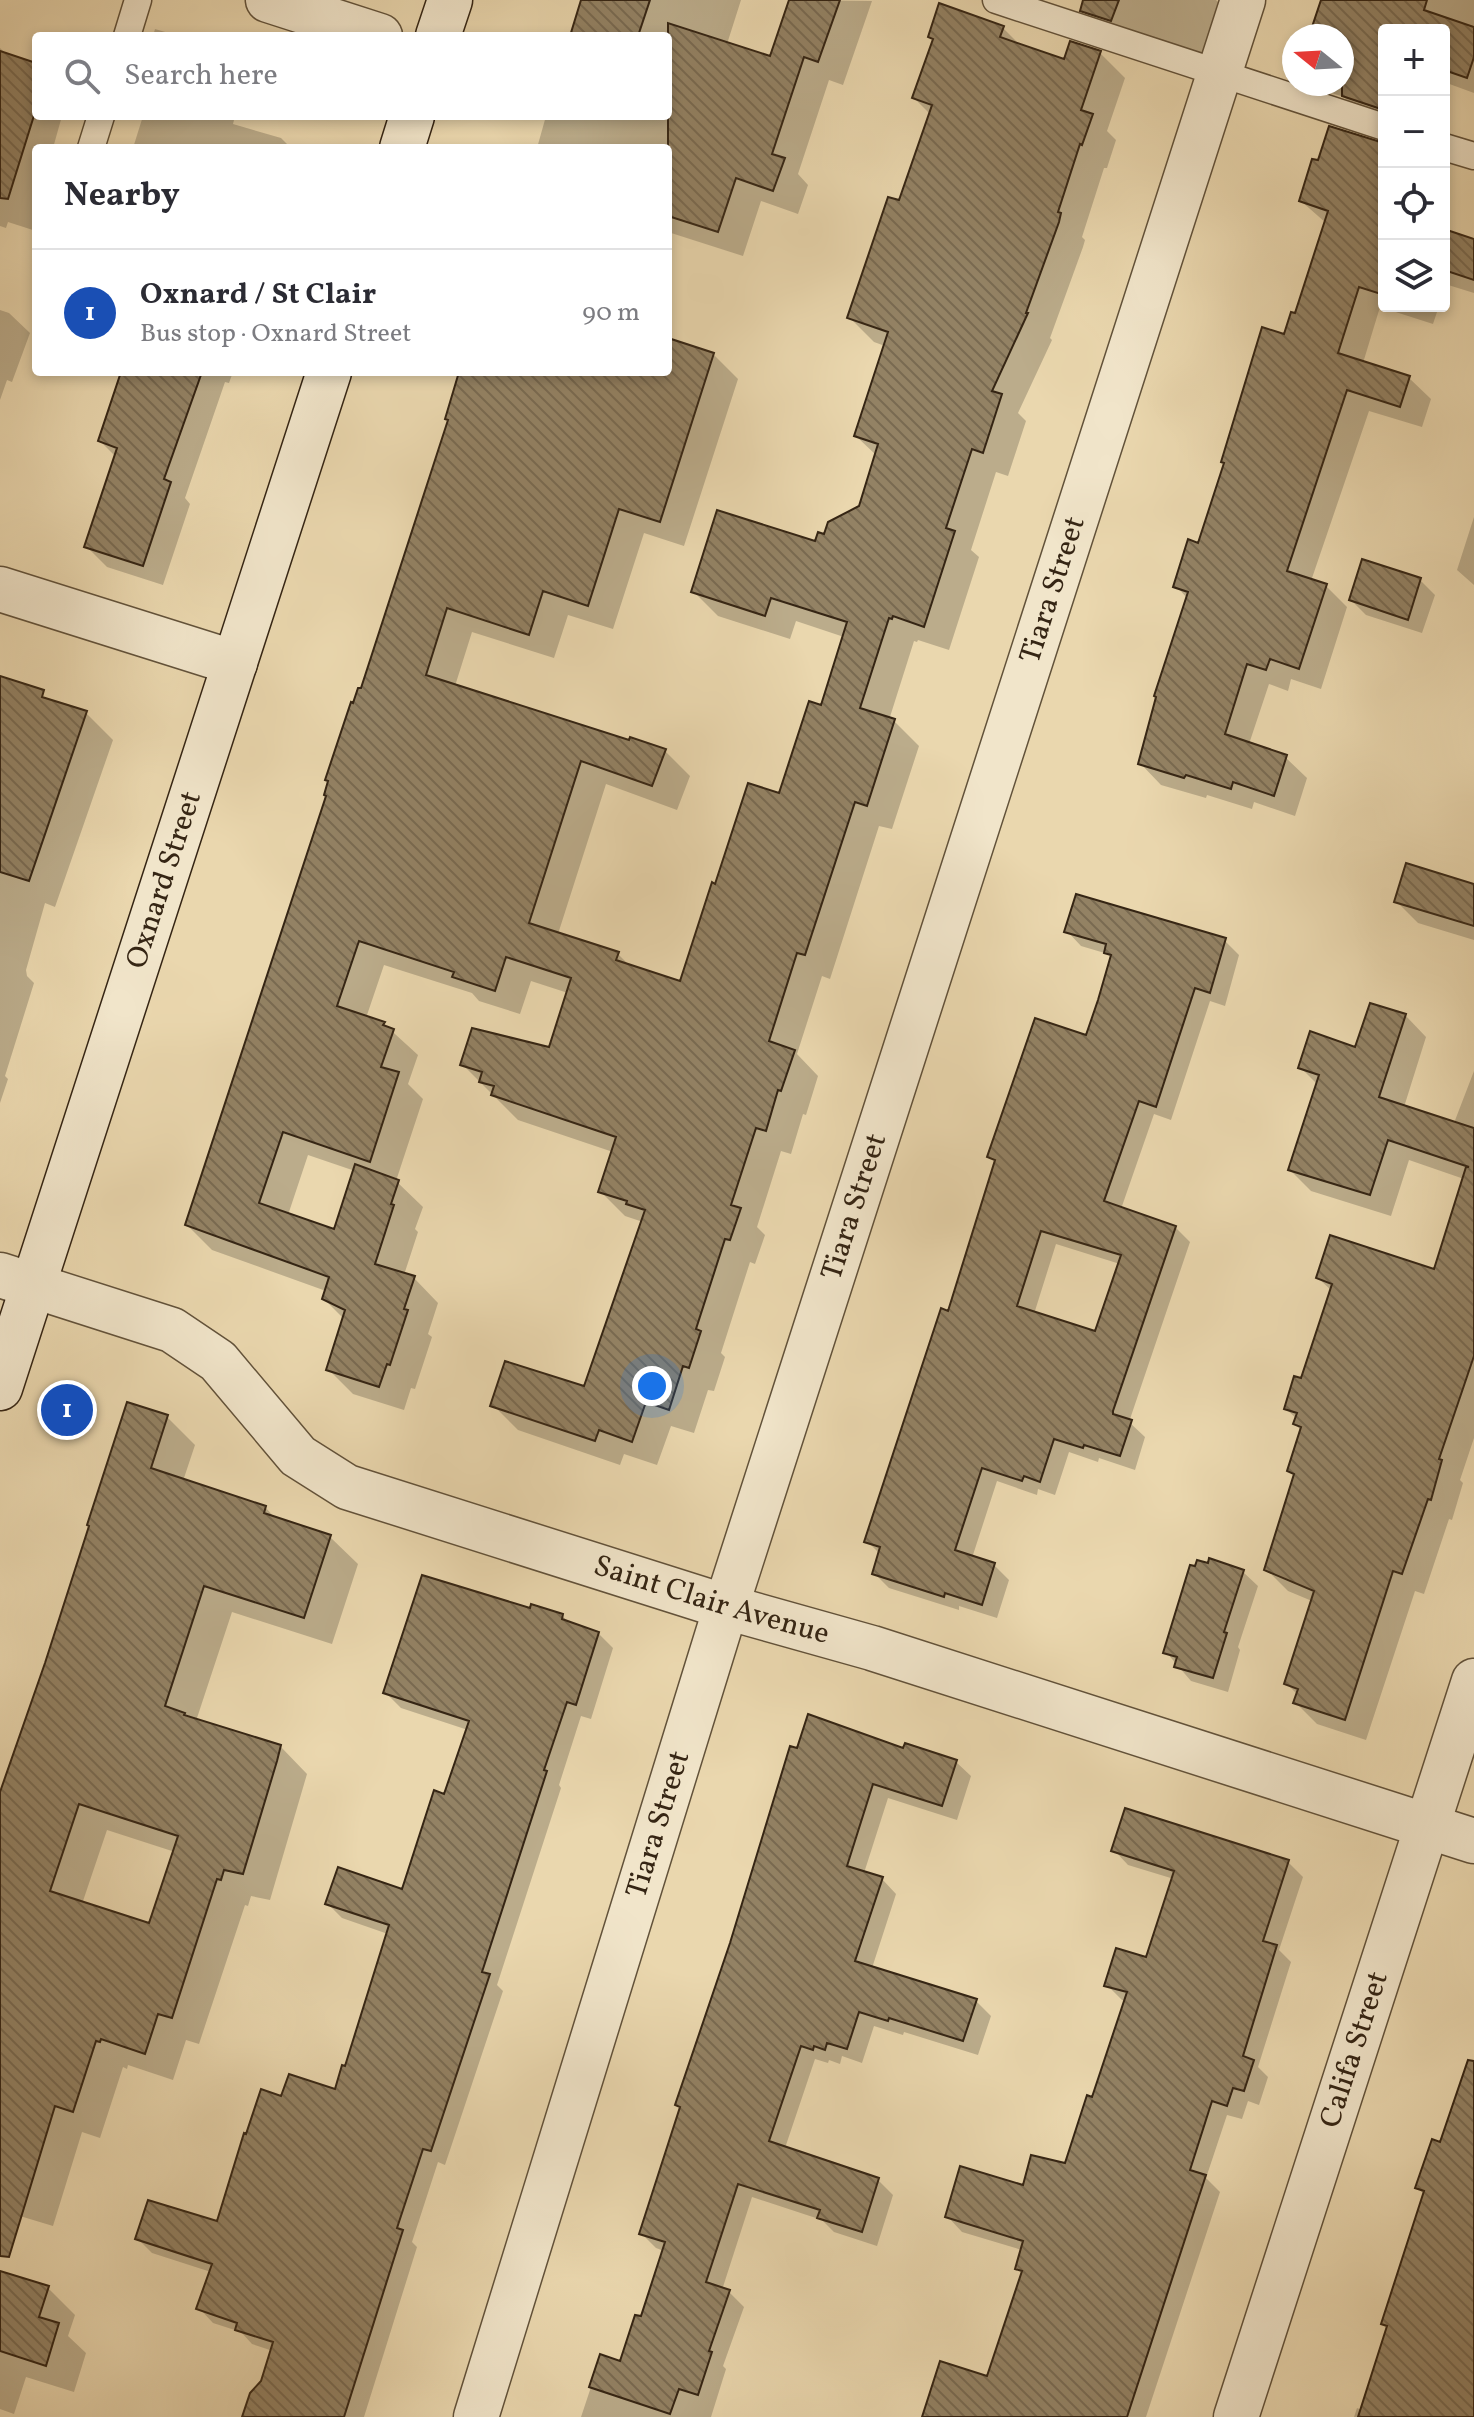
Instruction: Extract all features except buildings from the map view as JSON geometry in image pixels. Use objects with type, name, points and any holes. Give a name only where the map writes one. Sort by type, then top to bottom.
[{"type":"street","points":[[268,0],[368,32]]},
{"type":"street","points":[[439,32],[450,0]]},
{"type":"street","name":"Tiara Street","points":[[476,2417],[726,1607],[1243,0]]},
{"type":"street","points":[[403,144],[411,120]]},
{"type":"street","name":"Oxnard Street","points":[[0,1388],[17,1280],[235,663],[328,376]]},
{"type":"street","points":[[0,589],[235,663]]},
{"type":"street","name":"Saint Clair Avenue","points":[[17,1280],[172,1330],[218,1361],[298,1456],[347,1487],[726,1607],[872,1648],[1474,1841]]},
{"type":"street","name":"Califa Street","points":[[1236,2417],[1474,1681]]},
{"type":"lane","points":[[128,32],[138,0]]},
{"type":"lane","points":[[996,0],[1378,125]]},
{"type":"lane","points":[[92,144],[100,120]]},
{"type":"lane","points":[[1450,149],[1474,156]]},
{"type":"place","name":"Oxnard / St Clair","points":[[67,1410]]}]
